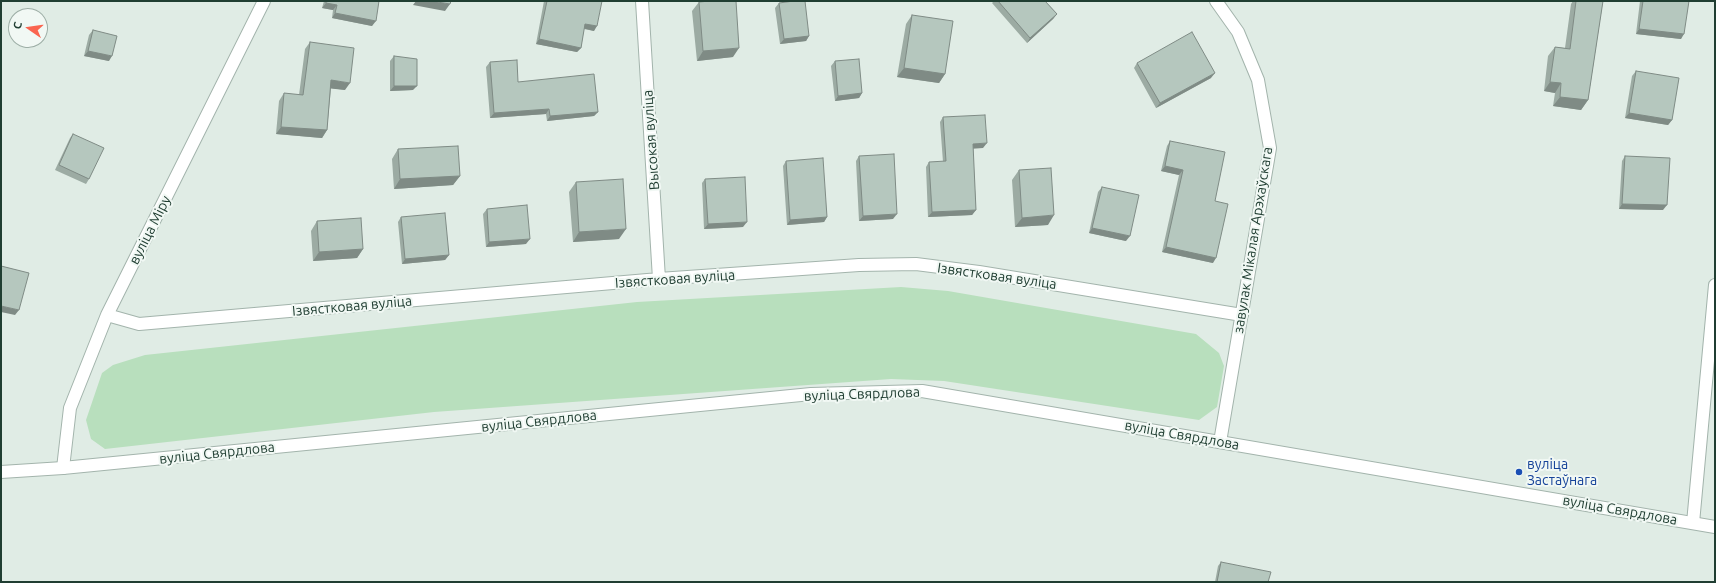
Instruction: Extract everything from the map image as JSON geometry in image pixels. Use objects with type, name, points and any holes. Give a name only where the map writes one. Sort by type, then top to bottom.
[{"type":"street","name":"вуліца Міру","points":[[64,468],[70,408],[107,315],[264,1]]},
{"type":"street","name":"Высокая вуліца","points":[[642,1],[660,279]]},
{"type":"street","name":"завулак Мікалая Арэхаўскага","points":[[1216,1],[1238,32],[1258,80],[1270,148],[1220,442]]},
{"type":"street","name":"Ізвястковая вуліца","points":[[107,315],[138,324],[660,279],[859,265],[916,264],[979,272],[1242,314]]},
{"type":"street","points":[[1693,523],[1715,285]]},
{"type":"street","name":"вуліца Свярдлова","points":[[1,472],[64,468],[803,395],[922,391],[1715,527]]},
{"type":"green space","points":[[901,287],[948,291],[1196,334],[1219,353],[1224,366],[1217,407],[1199,420],[944,381],[891,379],[434,412],[105,449],[91,439],[86,420],[102,373],[113,365],[145,355],[637,302]]},
{"type":"building","points":[[326,1],[379,1],[376,21],[335,13],[337,5],[326,3]]},
{"type":"building","points":[[431,1],[451,1],[450,4]]},
{"type":"building","points":[[547,1],[602,1],[597,26],[585,24],[581,48],[539,39]]},
{"type":"building","points":[[736,1],[739,48],[703,51],[699,2]]},
{"type":"building","points":[[805,1],[809,36],[784,39],[779,3]]},
{"type":"building","points":[[998,1],[1045,1],[1057,14],[1030,38]]},
{"type":"building","points":[[1576,1],[1603,1],[1588,100],[1560,97],[1561,83],[1550,82],[1555,47],[1570,49]]},
{"type":"building","points":[[1643,1],[1689,1],[1684,34],[1639,29]]},
{"type":"building","points":[[912,15],[953,21],[945,74],[904,68]]},
{"type":"building","points":[[93,30],[117,36],[112,56],[88,51]]},
{"type":"building","points":[[1192,32],[1215,73],[1160,103],[1137,63]]},
{"type":"building","points":[[310,42],[354,48],[350,83],[331,80],[327,130],[281,127],[284,93],[303,95]]},
{"type":"building","points":[[394,56],[417,59],[417,86],[394,86]]},
{"type":"building","points":[[859,59],[862,93],[838,96],[835,61]]},
{"type":"building","points":[[517,60],[518,82],[594,74],[598,112],[550,116],[549,109],[494,113],[490,62]]},
{"type":"building","points":[[1636,71],[1679,78],[1672,120],[1629,113]]},
{"type":"building","points":[[985,115],[987,143],[973,144],[976,210],[932,212],[929,162],[946,161],[943,117]]},
{"type":"building","points":[[73,134],[104,148],[89,179],[59,165]]},
{"type":"building","points":[[1170,141],[1225,152],[1215,201],[1228,204],[1216,258],[1166,247],[1183,170],[1165,166]]},
{"type":"building","points":[[458,146],[460,176],[400,179],[398,149]]},
{"type":"building","points":[[894,154],[897,214],[863,216],[859,156]]},
{"type":"building","points":[[1625,156],[1670,158],[1667,205],[1622,204]]},
{"type":"building","points":[[823,158],[827,217],[790,220],[786,161]]},
{"type":"building","points":[[1051,168],[1054,215],[1022,218],[1019,170]]},
{"type":"building","points":[[745,177],[747,222],[708,224],[705,179]]},
{"type":"building","points":[[623,179],[626,229],[579,232],[576,182]]},
{"type":"building","points":[[1102,187],[1139,195],[1130,236],[1092,228]]},
{"type":"building","points":[[527,205],[530,239],[489,242],[487,209]]},
{"type":"building","points":[[445,213],[449,255],[405,259],[401,217]]},
{"type":"building","points":[[361,218],[363,249],[319,252],[317,221]]},
{"type":"building","points":[[1,266],[29,273],[19,310],[1,306]]},
{"type":"building","points":[[1221,562],[1271,572],[1268,582],[1217,582]]},
{"type":"place","name":"вуліца Застаўнага","points":[[1519,472]]}]
